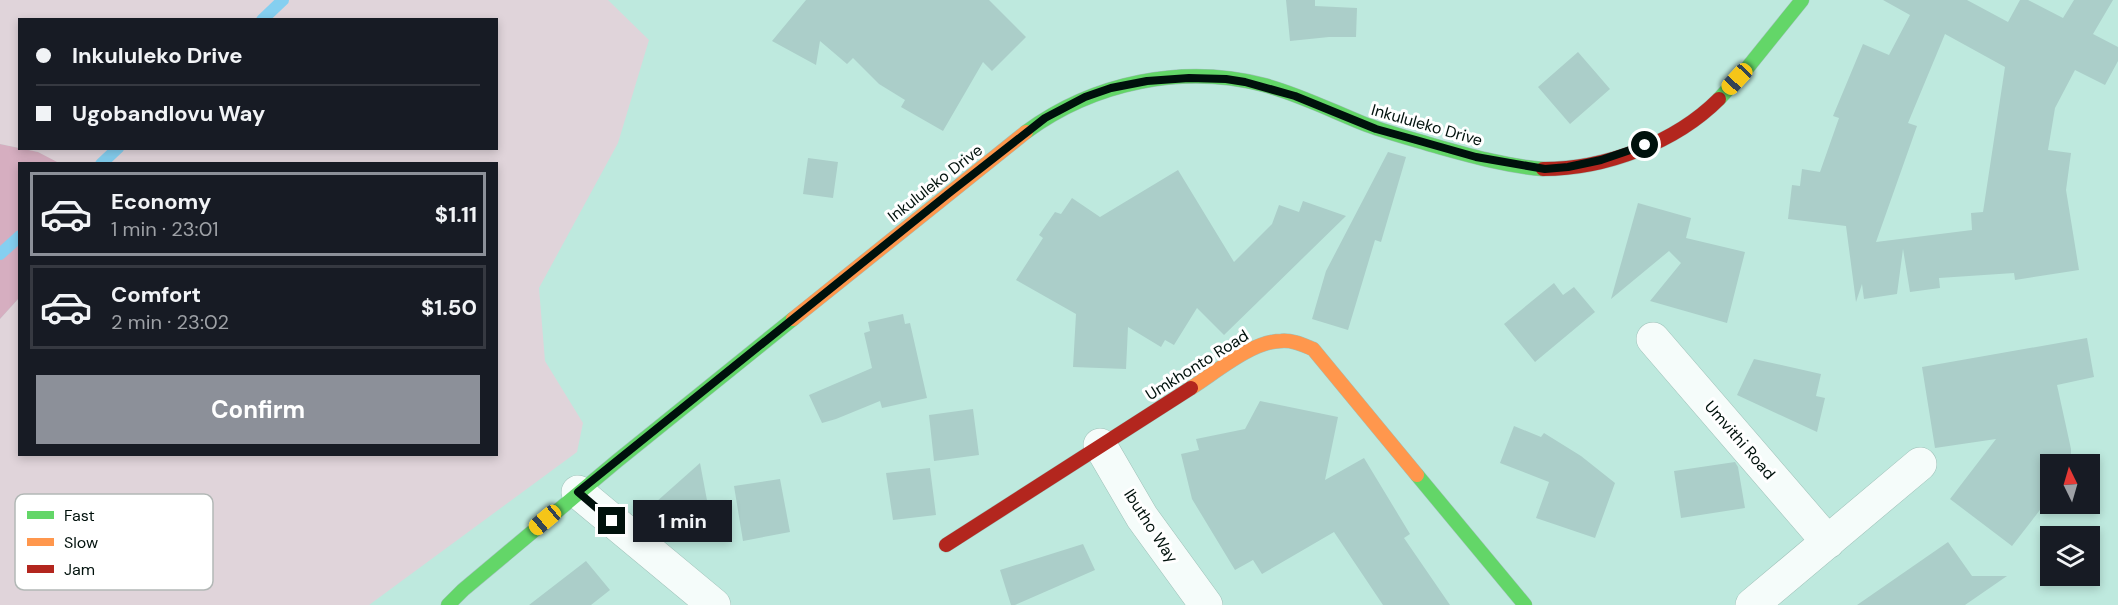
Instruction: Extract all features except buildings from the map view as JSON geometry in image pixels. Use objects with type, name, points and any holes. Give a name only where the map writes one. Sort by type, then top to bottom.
[{"type":"street","name":"Inkululeko Drive","points":[[448,605],[578,492],[967,179],[1045,118],[1085,97],[1111,88],[1147,81],[1189,78],[1226,79],[1263,86],[1295,96],[1376,129],[1476,157],[1533,167],[1568,167],[1601,160],[1639,147],[1676,131],[1713,105],[1802,0]]},
{"type":"street","name":"Umvithi Road","points":[[1653,339],[1828,542]]},
{"type":"street","name":"Umkhonto Road","points":[[946,545],[1249,351],[1268,341],[1291,341],[1313,349],[1525,605]]},
{"type":"street","name":"Ibutho Way","points":[[1100,445],[1142,517],[1206,605]]},
{"type":"street","points":[[1752,605],[1920,464]]},
{"type":"street","points":[[578,492],[714,605]]},
{"type":"shaded area","points":[[0,0],[608,0],[649,40],[618,143],[539,288],[545,361],[583,423],[577,452],[369,605],[0,605],[0,319],[18,299],[18,456],[498,456],[498,162],[56,162],[38,152],[27,150],[498,150],[498,18],[18,18],[18,148],[0,144]]},
{"type":"shaded area","points":[[0,144],[18,148],[18,150],[38,152],[57,162],[18,162],[18,299],[0,319]]},
{"type":"waterway","points":[[264,18],[283,0]]},
{"type":"waterway","points":[[103,162],[116,150]]},
{"type":"waterway","points":[[0,254],[18,238]]},
{"type":"traffic: fast","points":[[1719,99],[1802,0]]},
{"type":"traffic: fast","points":[[1026,132],[1052,115],[1110,90],[1171,77],[1202,76],[1264,85],[1397,135],[1487,160],[1543,169]]},
{"type":"traffic: fast","points":[[448,605],[617,461],[793,319]]},
{"type":"traffic: fast","points":[[1417,475],[1525,605]]},
{"type":"traffic: slow","points":[[793,319],[1026,132]]},
{"type":"traffic: slow","points":[[1191,388],[1258,346],[1281,341],[1302,344],[1313,349],[1417,475]]},
{"type":"traffic: jam","points":[[1543,169],[1590,164],[1638,150],[1682,128],[1719,99]]},
{"type":"traffic: jam","points":[[946,545],[1191,388]]},
{"type":"route","points":[[612,521],[578,492],[1045,118],[1085,97],[1111,88],[1147,81],[1189,78],[1226,79],[1263,86],[1295,96],[1376,129],[1476,157],[1545,169],[1601,160],[1645,145]]}]
